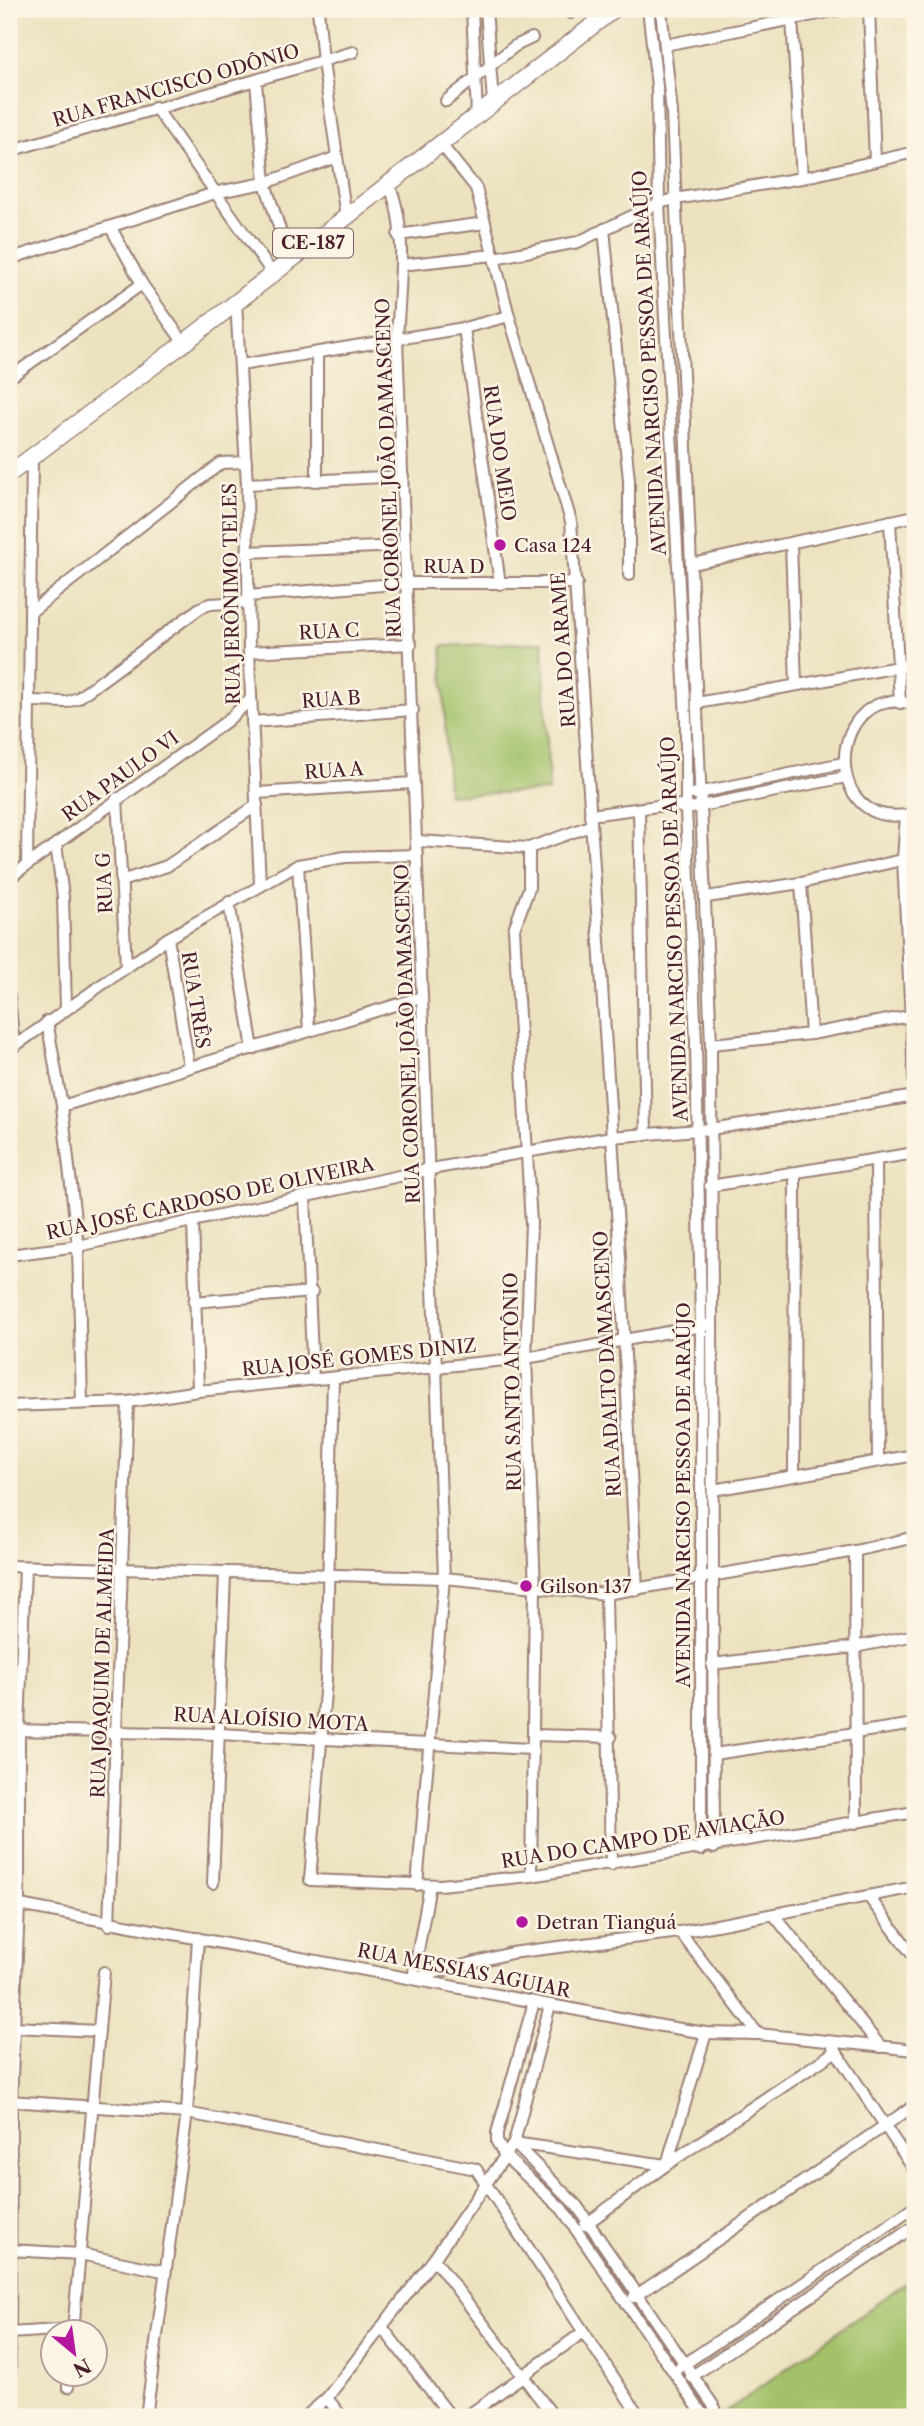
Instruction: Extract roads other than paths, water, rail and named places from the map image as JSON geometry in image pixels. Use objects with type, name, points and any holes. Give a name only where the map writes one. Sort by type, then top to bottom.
[{"type":"highway","name":"CE-187","points":[[9,474],[184,343],[614,9]]},
{"type":"street","points":[[318,9],[323,62],[346,217]]},
{"type":"street","points":[[472,9],[477,115]]},
{"type":"street","points":[[486,9],[493,102]]},
{"type":"street","name":"AVENIDA NARCISO PESSOA DE ARAÚJO","points":[[648,9],[657,86],[659,203],[686,719],[686,809],[706,1325],[715,1396],[713,1490],[707,1576],[714,1754],[713,1848]]},
{"type":"street","name":"AVENIDA NARCISO PESSOA DE ARAÚJO","points":[[661,9],[675,199],[707,897],[711,1044],[706,1325],[707,1576],[701,1850]]},
{"type":"street","points":[[665,45],[843,9]]},
{"type":"street","points":[[869,9],[875,161]]},
{"type":"street","points":[[792,19],[802,177]]},
{"type":"street","points":[[446,101],[532,38]]},
{"type":"street","name":"RUA FRANCISCO ODÔNIO","points":[[9,151],[353,52]]},
{"type":"street","points":[[256,82],[265,183],[290,261]]},
{"type":"street","points":[[155,107],[218,192],[273,274]]},
{"type":"street","name":"RUA DO ARAME","points":[[440,143],[476,188],[509,316],[571,521],[611,1137]]},
{"type":"street","points":[[401,265],[493,256],[578,242],[659,203],[802,177],[915,152]]},
{"type":"street","points":[[9,259],[218,192],[265,183],[337,157]]},
{"type":"street","name":"RUA CORONEL JOÃO DAMASCENO","points":[[388,183],[394,195],[401,265],[397,339],[411,644],[413,783],[431,1169],[444,1578],[417,1885]]},
{"type":"street","points":[[398,235],[485,223]]},
{"type":"street","points":[[111,228],[142,284],[184,343]]},
{"type":"street","points":[[604,229],[629,480],[629,575]]},
{"type":"street","points":[[9,378],[142,284]]},
{"type":"street","name":"RUA JERÔNIMO TELES","points":[[236,303],[247,484],[249,652],[260,884]]},
{"type":"street","points":[[240,365],[464,328],[509,316]]},
{"type":"street","name":"RUA DO MEIO","points":[[464,328],[500,584]]},
{"type":"street","points":[[317,353],[317,481]]},
{"type":"street","points":[[27,865],[32,455]]},
{"type":"street","points":[[32,611],[220,463],[246,462]]},
{"type":"street","points":[[247,484],[402,476]]},
{"type":"street","points":[[692,564],[915,516]]},
{"type":"street","points":[[890,522],[895,668],[900,703]]},
{"type":"street","points":[[791,544],[796,684]]},
{"type":"street","points":[[247,552],[405,546]]},
{"type":"street","name":"RUA D","points":[[30,701],[72,701],[200,608],[210,604],[407,583],[577,583]]},
{"type":"street","name":"RUA C","points":[[249,652],[411,644]]},
{"type":"street","points":[[697,703],[915,664]]},
{"type":"street","name":"RUA PAULO VI","points":[[9,878],[227,721],[251,699]]},
{"type":"street","points":[[915,705],[900,703],[876,707],[862,716],[845,744],[843,763],[846,777],[862,802],[890,815],[910,814],[903,859],[913,1015],[915,1097]]},
{"type":"street","name":"RUA B","points":[[252,722],[412,710]]},
{"type":"street","points":[[417,841],[529,848],[590,821],[673,804],[686,795],[843,763]]},
{"type":"street","points":[[673,804],[686,809],[701,807],[846,777]]},
{"type":"street","name":"RUA A","points":[[257,793],[413,783]]},
{"type":"street","name":"RUA G","points":[[117,798],[126,966]]},
{"type":"street","points":[[121,881],[167,866],[257,805]]},
{"type":"street","points":[[639,809],[646,1135]]},
{"type":"street","points":[[56,844],[63,897],[66,1009]]},
{"type":"street","name":"RUA SANTO ANTÔNIO","points":[[529,848],[529,888],[514,929],[531,1224],[526,1358],[536,1589],[531,1876]]},
{"type":"street","points":[[11,1048],[126,966],[229,902],[298,865],[345,857],[417,855]]},
{"type":"street","points":[[707,897],[801,883],[915,857]]},
{"type":"street","points":[[298,865],[309,1031]]},
{"type":"street","points":[[801,883],[811,1034]]},
{"type":"street","points":[[229,902],[253,1049]]},
{"type":"street","name":"RUA TRÊS","points":[[169,939],[189,1067]]},
{"type":"street","points":[[9,996],[11,1048]]},
{"type":"street","points":[[62,1106],[422,997]]},
{"type":"street","points":[[711,1044],[811,1034],[913,1015]]},
{"type":"street","points":[[47,1021],[62,1106],[79,1247],[82,1403]]},
{"type":"street","name":"RUA JOSÉ CARDOSO DE OLIVEIRA","points":[[9,1255],[79,1247],[431,1169],[611,1137],[697,1131],[915,1097]]},
{"type":"street","name":"RUA ADALTO DAMASCENO","points":[[611,1137],[637,1590]]},
{"type":"street","points":[[710,1186],[915,1153]]},
{"type":"street","points":[[876,1160],[878,1461]]},
{"type":"street","points":[[794,1476],[795,1173]]},
{"type":"street","points":[[305,1197],[312,1292],[313,1379]]},
{"type":"street","points":[[193,1220],[198,1391]]},
{"type":"street","points":[[194,1302],[312,1292]]},
{"type":"street","name":"RUA JOSÉ GOMES DINIZ","points":[[9,1406],[128,1402],[198,1391],[526,1358],[623,1343],[706,1325]]},
{"type":"street","points":[[320,1740],[326,1679],[333,1378]]},
{"type":"street","name":"RUA JOAQUIM DE ALMEIDA","points":[[109,1924],[124,1570],[128,1402]]},
{"type":"street","points":[[713,1490],[915,1455]]},
{"type":"street","points":[[9,1566],[444,1578],[606,1594],[855,1551],[915,1537]]},
{"type":"street","points":[[855,1551],[856,1822]]},
{"type":"street","points":[[10,2417],[14,1730],[25,1567]]},
{"type":"street","points":[[213,1883],[225,1574]]},
{"type":"street","points":[[606,1594],[611,1737],[611,1865]]},
{"type":"street","points":[[712,1664],[855,1647],[915,1635]]},
{"type":"street","points":[[714,1754],[915,1724]]},
{"type":"street","name":"RUA ALOÍSIO MOTA","points":[[14,1730],[117,1730],[533,1749]]},
{"type":"street","points":[[533,1735],[611,1737]]},
{"type":"street","name":"RUA DO CAMPO DE AVIAÇÃO","points":[[320,1740],[310,1880],[430,1885],[531,1876],[611,1865],[915,1812]]},
{"type":"street","points":[[430,1885],[414,1978],[511,1953],[680,1932],[915,1888]]},
{"type":"street","points":[[868,1896],[910,1942],[915,1958]]},
{"type":"street","name":"RUA MESSIAS AGUIAR","points":[[14,1904],[109,1924],[198,1938],[534,2003],[706,2033],[758,2034],[833,2047],[915,2050]]},
{"type":"street","points":[[774,1915],[881,2048]]},
{"type":"street","points":[[680,1932],[758,2034]]},
{"type":"street","points":[[146,2417],[163,2271],[187,2113],[198,1938]]},
{"type":"street","points":[[74,2318],[104,1972]]},
{"type":"street","points":[[514,2143],[589,2222],[694,2375],[715,2408],[712,2414],[703,2415],[680,2385],[562,2209],[505,2156],[497,2142],[497,2133],[534,2003]]},
{"type":"street","points":[[304,2417],[327,2398],[382,2327],[434,2259],[514,2143],[550,2005]]},
{"type":"street","points":[[529,2019],[545,2023]]},
{"type":"street","points":[[13,2027],[99,2031]]},
{"type":"street","points":[[666,2165],[706,2033]]},
{"type":"street","points":[[578,2231],[833,2047],[915,2171]]},
{"type":"street","points":[[517,2059],[535,2063]]},
{"type":"street","points":[[10,2101],[187,2113],[470,2166],[486,2184],[640,2417]]},
{"type":"street","points":[[626,2303],[915,2105]]},
{"type":"street","points":[[514,2143],[666,2165]]},
{"type":"street","points":[[672,2373],[915,2207]]},
{"type":"street","points":[[680,2385],[915,2226]]},
{"type":"street","points":[[10,2250],[80,2254],[163,2271]]},
{"type":"street","points":[[434,2259],[554,2417]]},
{"type":"street","points":[[382,2327],[451,2417]]},
{"type":"street","points":[[10,2333],[38,2332]]},
{"type":"street","points":[[466,2417],[582,2333]]},
{"type":"street","points":[[327,2398],[342,2417]]},
{"type":"place","name":"Casa 124","points":[[500,545]]},
{"type":"place","name":"Gilson 137","points":[[526,1586]]},
{"type":"place","name":"Detran Tianguá","points":[[522,1922]]}]
